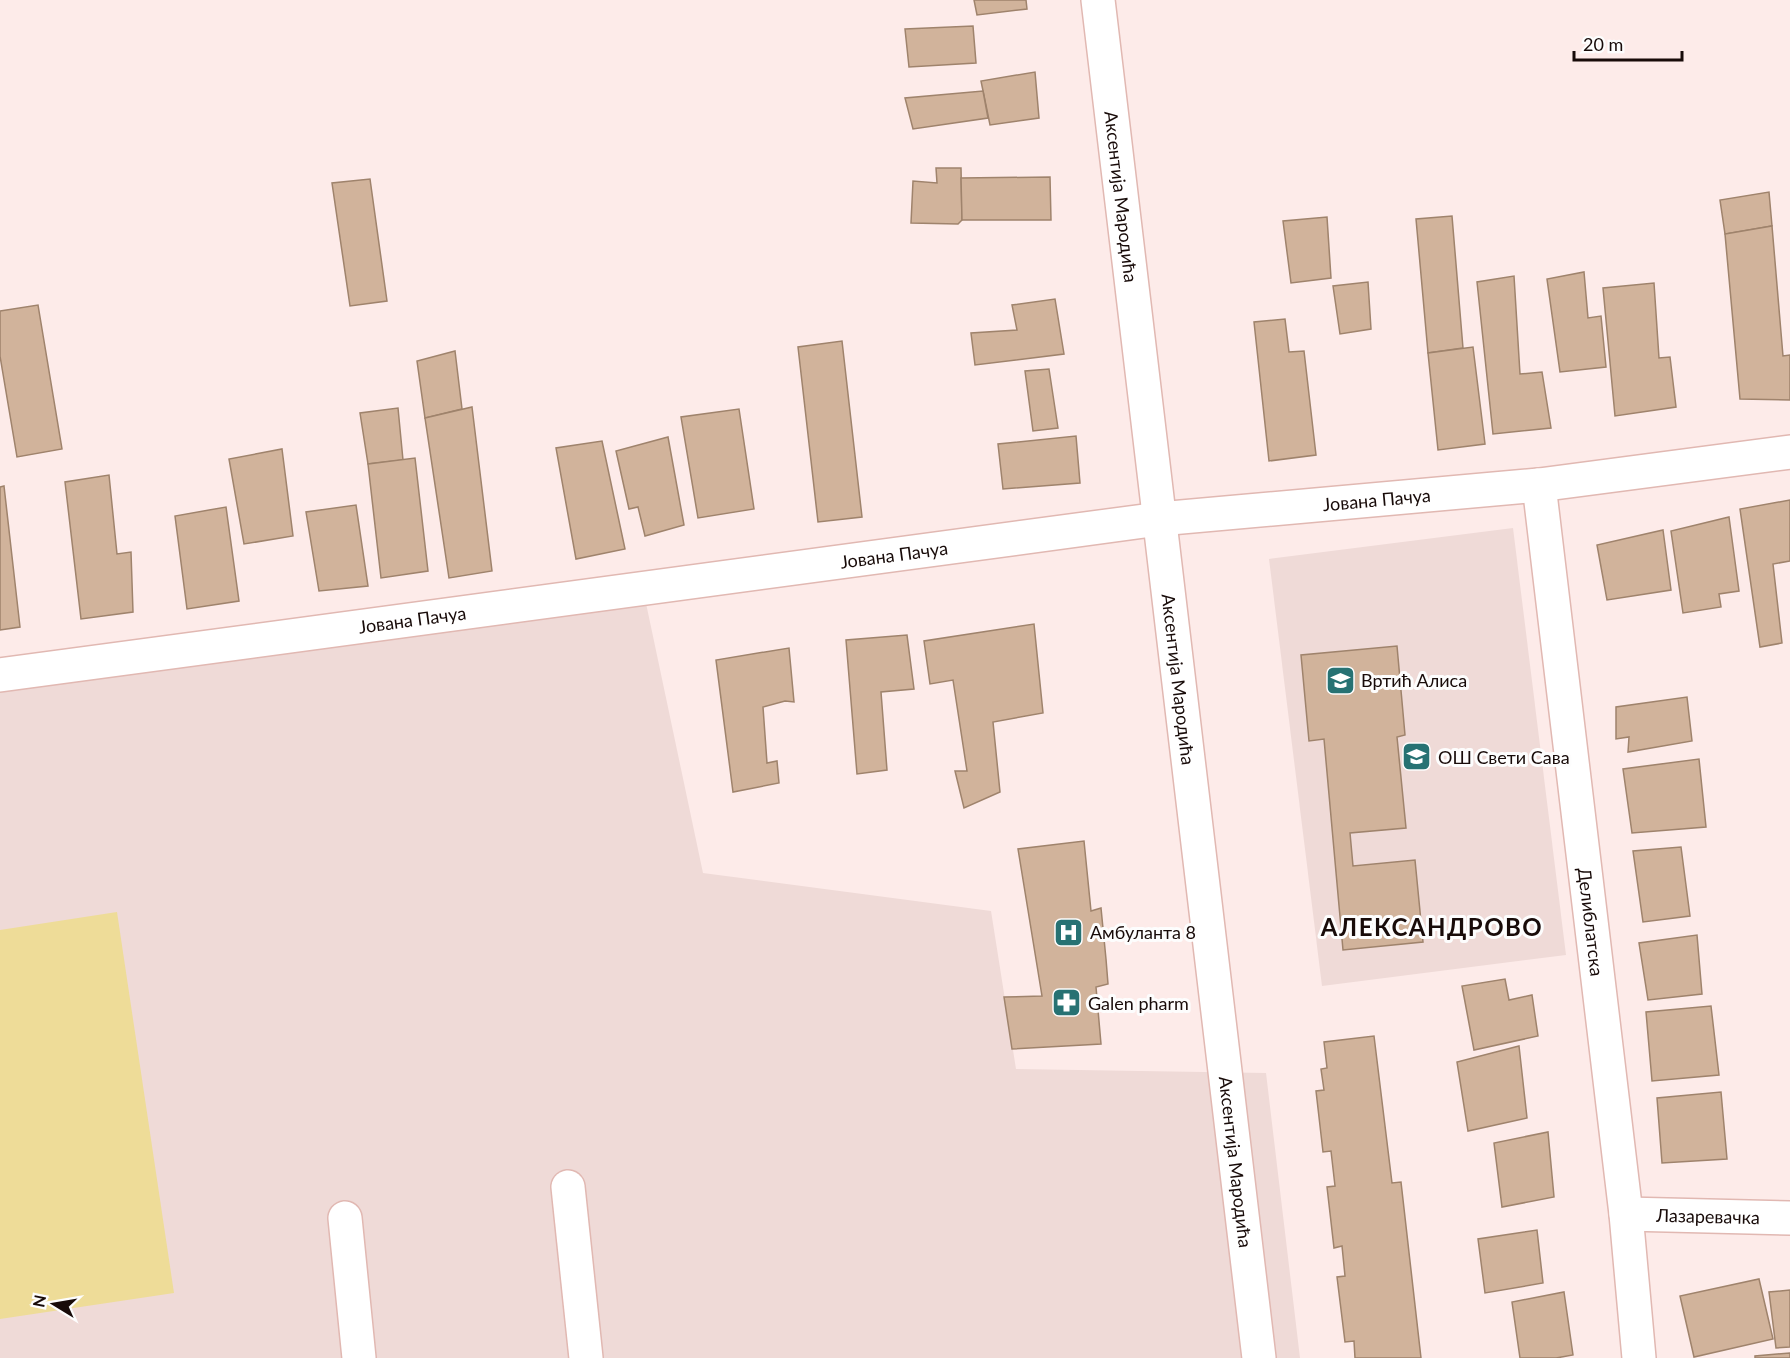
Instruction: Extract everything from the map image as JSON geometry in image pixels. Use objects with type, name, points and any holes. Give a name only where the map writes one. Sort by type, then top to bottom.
[{"type":"street","name":"Аксентија Мародића","points":[[1098,0],[1259,1358]]},
{"type":"street","name":"Јована Пачуа","points":[[0,675],[1159,519],[1539,485],[1790,452]]},
{"type":"street","name":"Делиблатска","points":[[1539,485],[1626,1214],[1639,1358]]},
{"type":"street","points":[[568,1187],[586,1358]]},
{"type":"street","name":"Лазаревачка","points":[[1626,1214],[1790,1218]]},
{"type":"street","points":[[345,1218],[359,1358]]},
{"type":"shaded area","name":"ОШ Свети Сава","points":[[1513,528],[1566,955],[1322,986],[1269,559]]},
{"type":"shaded area","points":[[643,589],[703,873],[991,911],[1016,1069],[1266,1073],[1300,1358],[0,1358],[0,675]]},
{"type":"shaded area","points":[[117,912],[174,1293],[0,1319],[0,930]]},
{"type":"building","points":[[974,0],[1026,0],[1027,9],[977,15]]},
{"type":"building","points":[[973,26],[976,63],[909,67],[905,29]]},
{"type":"building","points":[[1035,72],[1039,118],[990,125],[981,81]]},
{"type":"building","points":[[983,91],[988,118],[913,129],[905,98]]},
{"type":"building","points":[[936,168],[961,168],[962,220],[958,224],[911,223],[913,181],[937,183]]},
{"type":"building","points":[[1050,177],[1051,220],[962,220],[961,178]]},
{"type":"building","points":[[370,179],[387,301],[350,306],[332,183]]},
{"type":"building","points":[[1769,192],[1772,226],[1725,234],[1720,200]]},
{"type":"building","points":[[1452,216],[1463,348],[1428,353],[1416,219]]},
{"type":"building","points":[[1327,217],[1331,278],[1291,283],[1283,221]]},
{"type":"building","points":[[1772,226],[1783,356],[1790,355],[1790,400],[1740,399],[1725,234]]},
{"type":"building","points":[[1584,272],[1588,318],[1601,316],[1606,367],[1560,372],[1547,279]]},
{"type":"building","points":[[1514,276],[1520,374],[1542,372],[1551,428],[1493,434],[1477,282]]},
{"type":"building","points":[[1368,282],[1371,329],[1340,334],[1333,286]]},
{"type":"building","points":[[1654,283],[1659,358],[1670,357],[1676,407],[1615,416],[1603,288]]},
{"type":"building","points":[[1055,299],[1064,354],[975,365],[971,333],[1017,330],[1012,305]]},
{"type":"building","points":[[38,305],[62,449],[17,457],[0,356],[0,311]]},
{"type":"building","points":[[1285,319],[1289,352],[1304,351],[1316,455],[1269,461],[1254,322]]},
{"type":"building","points":[[842,341],[862,517],[818,522],[798,347]]},
{"type":"building","points":[[1473,347],[1485,444],[1438,450],[1428,353]]},
{"type":"building","points":[[455,351],[462,409],[425,418],[417,361]]},
{"type":"building","points":[[1049,369],[1058,428],[1033,431],[1025,371]]},
{"type":"building","points":[[472,407],[492,571],[449,578],[425,418]]},
{"type":"building","points":[[398,408],[403,460],[368,464],[360,413]]},
{"type":"building","points":[[739,409],[754,509],[698,518],[681,417]]},
{"type":"building","points":[[1076,436],[1080,483],[1003,489],[998,444]]},
{"type":"building","points":[[668,437],[684,525],[645,536],[638,507],[629,509],[616,451]]},
{"type":"building","points":[[602,441],[625,549],[576,559],[556,448]]},
{"type":"building","points":[[282,449],[293,536],[244,544],[229,459]]},
{"type":"building","points":[[415,458],[428,571],[381,578],[368,464]]},
{"type":"building","points":[[109,475],[117,554],[131,552],[133,612],[81,619],[65,482]]},
{"type":"building","points":[[4,486],[20,627],[0,630],[0,487]]},
{"type":"building","points":[[1790,500],[1790,561],[1773,564],[1782,643],[1760,647],[1740,509]]},
{"type":"building","points":[[356,505],[368,586],[319,591],[306,512]]},
{"type":"building","points":[[226,507],[239,601],[187,609],[175,516]]},
{"type":"building","points":[[1729,517],[1739,591],[1719,594],[1721,607],[1683,613],[1671,531]]},
{"type":"building","points":[[1663,530],[1671,590],[1607,600],[1597,545]]},
{"type":"building","points":[[1034,624],[1043,713],[993,722],[1000,792],[964,808],[955,771],[967,771],[953,680],[930,684],[924,641]]},
{"type":"building","points":[[907,635],[914,689],[881,692],[887,770],[857,774],[846,640]]},
{"type":"building","points":[[1397,646],[1405,735],[1397,737],[1406,828],[1350,833],[1353,866],[1415,860],[1423,942],[1343,950],[1324,739],[1309,741],[1301,655]]},
{"type":"building","points":[[789,648],[794,702],[785,701],[763,707],[767,763],[777,761],[779,783],[733,792],[716,660]]},
{"type":"building","points":[[1687,697],[1692,741],[1628,752],[1629,737],[1616,739],[1616,707]]},
{"type":"building","points":[[1699,759],[1706,827],[1632,833],[1623,769]]},
{"type":"building","points":[[1084,841],[1091,911],[1101,908],[1106,959],[1108,984],[1096,987],[1101,1044],[1012,1049],[1004,997],[1042,996],[1018,849]]},
{"type":"building","points":[[1681,847],[1690,916],[1643,922],[1633,851]]},
{"type":"building","points":[[1697,935],[1702,994],[1648,1000],[1639,943]]},
{"type":"building","points":[[1505,979],[1509,1000],[1532,995],[1538,1036],[1474,1050],[1462,986]]},
{"type":"building","points":[[1711,1006],[1719,1075],[1652,1081],[1646,1012]]},
{"type":"building","points":[[1374,1036],[1392,1183],[1401,1182],[1421,1358],[1355,1358],[1354,1341],[1345,1342],[1337,1277],[1345,1276],[1342,1246],[1334,1248],[1327,1187],[1335,1186],[1331,1151],[1323,1152],[1316,1091],[1324,1090],[1321,1069],[1327,1068],[1324,1042]]},
{"type":"building","points":[[1519,1046],[1527,1118],[1468,1131],[1457,1062]]},
{"type":"building","points":[[1721,1092],[1727,1159],[1662,1163],[1657,1098]]},
{"type":"building","points":[[1548,1132],[1554,1197],[1502,1207],[1494,1143]]},
{"type":"building","points":[[1537,1230],[1543,1283],[1485,1293],[1478,1239]]},
{"type":"building","points":[[1759,1279],[1773,1339],[1694,1357],[1680,1296]]},
{"type":"building","points":[[1790,1290],[1790,1347],[1776,1348],[1769,1292]]},
{"type":"building","points":[[1564,1292],[1573,1355],[1556,1358],[1520,1358],[1512,1302]]},
{"type":"building","points":[[1790,1353],[1790,1358],[1755,1358],[1755,1356]]},
{"type":"place","name":"Вртић Алиса","points":[[1340,680]]},
{"type":"place","name":"ОШ Свети Сава","points":[[1417,757]]},
{"type":"place","name":"Амбуланта 8","points":[[1069,932]]},
{"type":"place","name":"Galen pharm","points":[[1067,1003]]},
{"type":"district","name":"АЛЕКСАНДРОВО","points":[[1432,926]]}]
